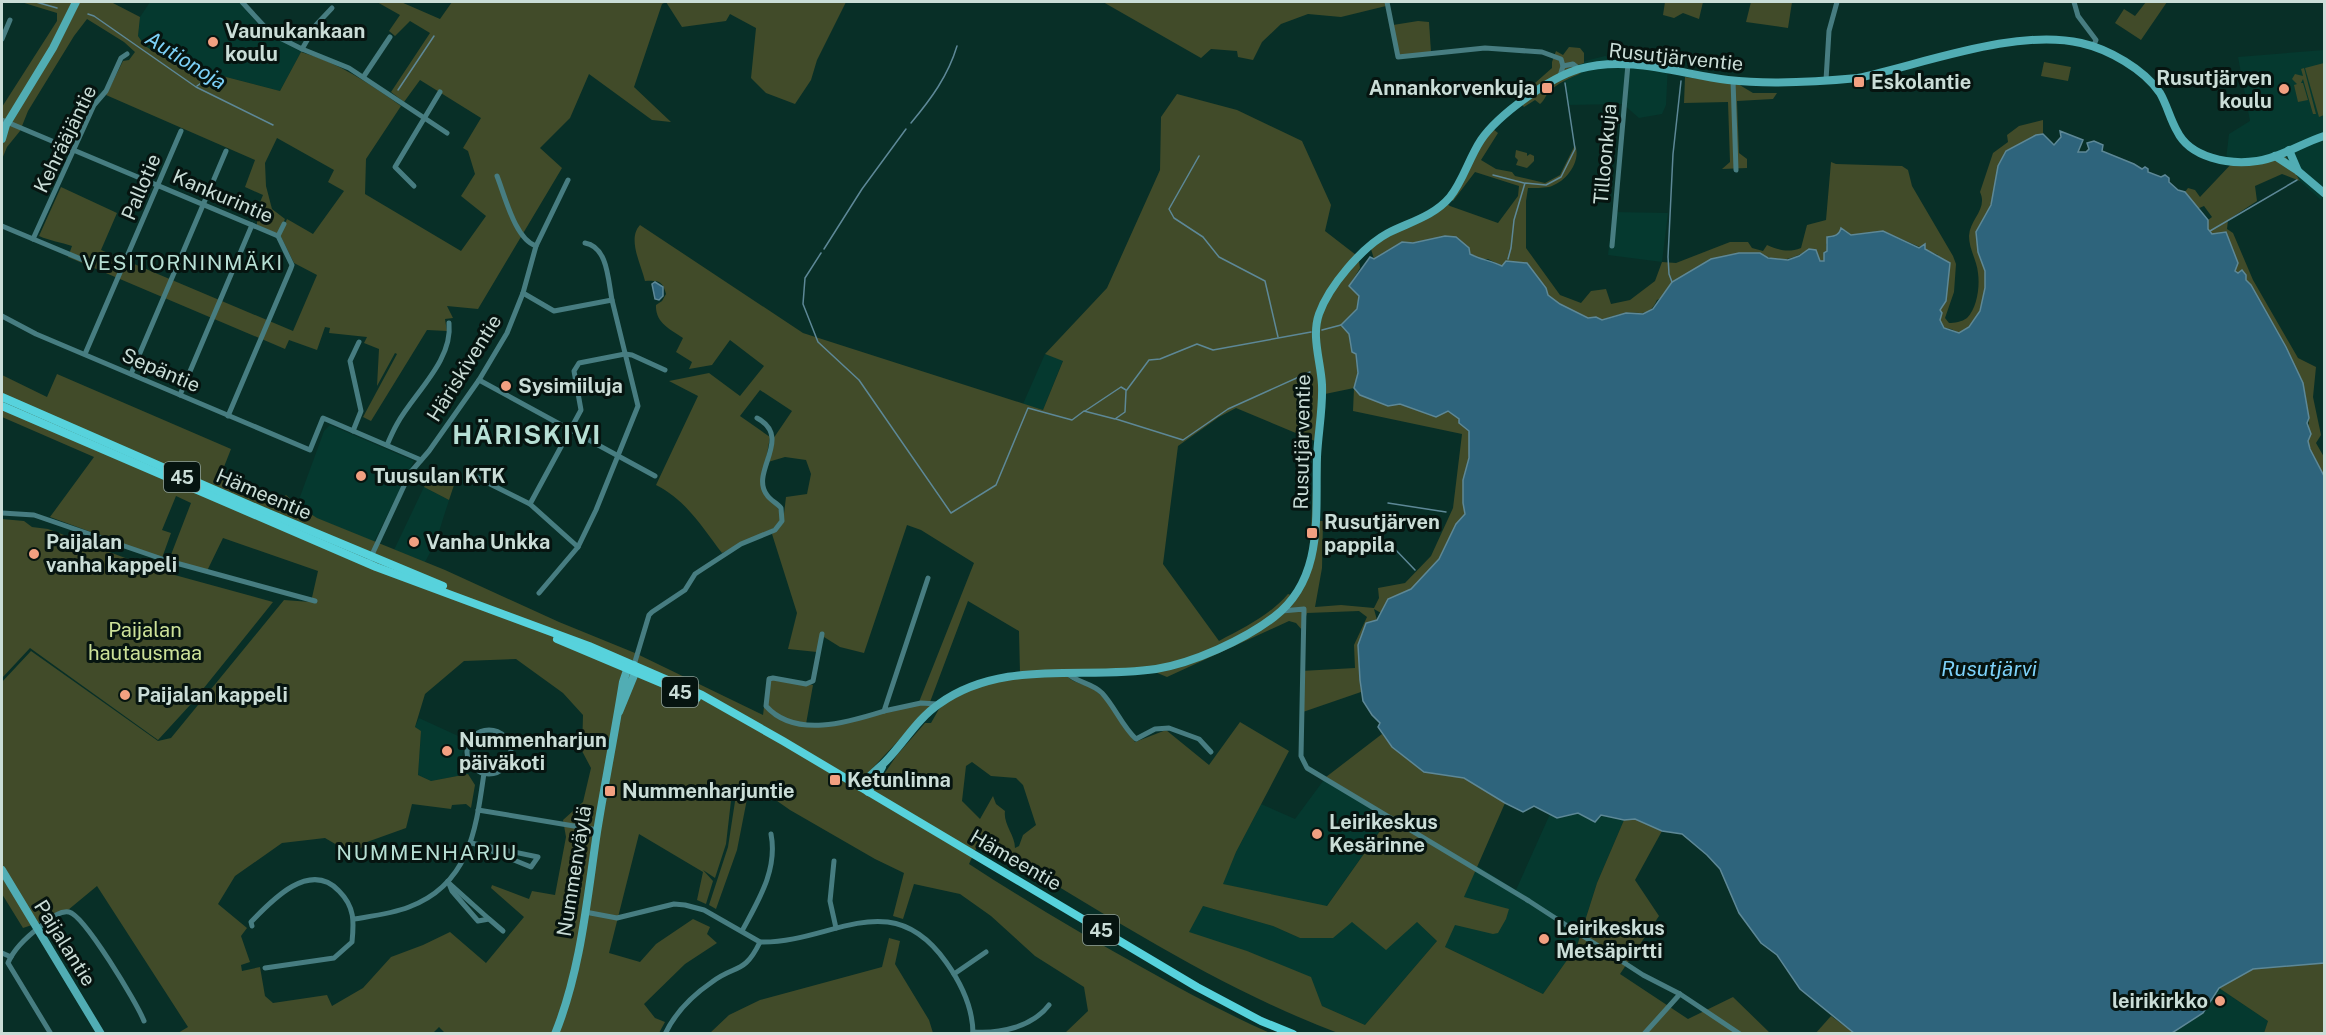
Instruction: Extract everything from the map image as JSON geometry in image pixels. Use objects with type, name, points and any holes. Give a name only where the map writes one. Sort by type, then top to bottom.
[{"type":"main road","points":[[2,139],[4,124],[53,48],[76,2]]},
{"type":"main road","name":"Rusutjärventie","points":[[864,790],[866,779],[884,764],[937,704],[969,688],[997,679],[1036,673],[1118,672],[1176,665],[1228,643],[1264,624],[1282,611],[1305,578],[1315,546],[1317,458],[1323,399],[1316,336],[1320,311],[1333,288],[1354,260],[1384,235],[1437,210],[1453,194],[1482,138],[1526,98],[1560,76],[1579,69],[1610,64],[1628,64],[1732,80],[1858,78],[2023,40],[2061,40],[2093,47],[2120,60],[2151,81],[2162,97],[2182,140],[2197,151],[2219,159],[2240,163],[2259,161],[2325,136]]},
{"type":"main road","points":[[2289,150],[2298,171]]},
{"type":"main road","points":[[2275,156],[2325,193]]},
{"type":"main road","name":"Hämeentie","points":[[2,397],[369,560]]},
{"type":"main road","name":"Hämeentie","points":[[2,406],[726,709],[1197,987],[1261,1021],[1293,1034]]},
{"type":"main road","name":"Nummenväylä","points":[[555,1034],[569,992],[585,912],[609,760],[619,712],[632,669]]},
{"type":"main road","name":"Paijalantie","points":[[2,870],[101,1034]]},
{"type":"street","points":[[242,2],[264,26],[302,49],[335,61],[364,76],[447,133]]},
{"type":"street","points":[[1387,2],[1398,57],[1485,48],[1554,55],[1561,58],[1563,66],[1560,76]]},
{"type":"street","points":[[1826,80],[1829,31],[1837,2]]},
{"type":"street","points":[[2074,2],[2078,16],[2096,40],[2093,47]]},
{"type":"street","points":[[302,49],[316,25],[332,8]]},
{"type":"street","points":[[2,39],[10,20]]},
{"type":"street","points":[[364,76],[390,38]]},
{"type":"street","name":"Kehrääjäntie","points":[[33,239],[94,105],[106,91],[121,58],[126,54]]},
{"type":"street","points":[[1563,66],[1573,64],[1579,69]]},
{"type":"street","name":"Tilloonkuja","points":[[1612,246],[1628,64]]},
{"type":"street","points":[[1732,80],[1736,170]]},
{"type":"street","points":[[414,186],[395,167],[440,92]]},
{"type":"street","name":"Kankurintie","points":[[4,124],[74,150],[278,236],[292,265],[228,416]]},
{"type":"street","name":"Pallotie","points":[[85,354],[181,131]]},
{"type":"street","points":[[131,374],[226,151]]},
{"type":"street","points":[[497,176],[520,233],[530,244],[536,246]]},
{"type":"street","name":"Häriskiventie","points":[[369,560],[410,473],[479,380],[507,333],[523,293],[536,246],[568,180]]},
{"type":"street","points":[[278,236],[284,224]]},
{"type":"street","points":[[180,395],[252,225]]},
{"type":"street","points":[[2,226],[88,262]]},
{"type":"street","points":[[539,593],[578,547],[619,456],[638,406],[601,250],[593,244],[585,243]]},
{"type":"street","points":[[523,293],[554,311],[612,300]]},
{"type":"street","name":"Sepäntie","points":[[2,316],[36,334],[310,450],[323,418],[353,430]]},
{"type":"street","points":[[387,445],[397,424],[442,358],[450,332],[449,323]]},
{"type":"street","points":[[359,342],[350,361],[361,411],[353,430],[421,460]]},
{"type":"street","points":[[530,504],[581,411],[574,370],[579,363],[625,354],[665,370]]},
{"type":"street","points":[[479,380],[655,476]]},
{"type":"street","points":[[632,669],[649,615],[652,612],[685,590],[695,574],[741,544],[775,530],[782,522],[781,508],[766,495],[763,487],[772,438],[771,429],[767,423],[757,418]]},
{"type":"street","points":[[474,476],[530,504],[578,547]]},
{"type":"street","points":[[2,513],[34,515],[165,560],[315,601]]},
{"type":"street","points":[[884,711],[928,578]]},
{"type":"street","points":[[1282,611],[1304,609],[1301,756],[1307,768],[1529,901],[1643,975],[1680,994],[1740,1034]]},
{"type":"street","points":[[822,634],[813,681],[806,684],[769,679],[766,706],[771,713],[805,726],[848,722],[921,703],[937,704]]},
{"type":"street","points":[[1066,672],[1073,680],[1088,683],[1100,691],[1136,739],[1155,729],[1169,728],[1199,739],[1211,752]]},
{"type":"street","points":[[484,730],[492,730],[501,733],[508,740],[511,748],[510,757],[500,770],[484,773],[470,763],[467,755],[468,747],[475,735],[484,730]]},
{"type":"street","points":[[354,918],[409,908],[449,882],[474,844],[484,773]]},
{"type":"street","points":[[478,810],[598,830]]},
{"type":"street","points":[[742,931],[769,878],[774,847],[771,834]]},
{"type":"street","points":[[474,844],[506,850],[538,856],[531,867],[474,844]]},
{"type":"street","points":[[834,861],[830,901],[836,928]]},
{"type":"street","points":[[252,926],[251,922],[280,894],[298,883],[317,878],[333,885],[341,892],[349,903],[354,918],[352,942],[334,958],[265,968]]},
{"type":"street","points":[[449,882],[452,891],[477,921],[489,919],[503,931]]},
{"type":"street","points":[[585,912],[624,917],[674,904],[704,910],[760,942],[790,940],[861,921],[902,925],[928,942],[941,955],[954,974],[969,1005],[973,1033],[1008,1029],[1041,1015],[1049,1005]]},
{"type":"street","points":[[51,1034],[8,963],[36,929],[57,914],[64,912],[78,917],[129,992],[144,1021]]},
{"type":"street","points":[[665,1034],[674,1017],[712,981],[749,962],[760,942]]},
{"type":"street","points":[[954,974],[986,952]]},
{"type":"street","points":[[2,953],[11,957]]},
{"type":"street","points":[[1644,1034],[1680,994]]},
{"type":"shaded area","name":"Vaunukankaan koulu","points":[[150,2],[239,2],[257,23],[276,38],[301,52],[280,91],[203,71],[181,54],[165,58],[145,46],[138,36],[140,17]]},
{"type":"shaded area","name":"Rusutjärven koulu","points":[[2324,50],[2324,196],[2321,200],[2300,181],[2285,159],[2226,159],[2229,134],[2250,121],[2238,57]]},
{"type":"shaded area","points":[[1605,56],[1668,64],[1666,105],[1662,114],[1639,118],[1623,104],[1568,105],[1564,81],[1581,73],[1578,64]]},
{"type":"shaded area","points":[[1613,212],[1668,213],[1662,262],[1608,255]]},
{"type":"shaded area","points":[[1045,354],[1063,360],[1043,410],[1023,404]]},
{"type":"shaded area","points":[[330,425],[414,461],[374,542],[316,518],[297,505],[324,431]]},
{"type":"shaded area","points":[[424,487],[449,500],[436,541],[425,562],[394,550]]},
{"type":"shaded area","points":[[419,718],[467,740],[462,754],[462,763],[468,774],[431,781],[418,775],[421,731],[415,727]]},
{"type":"shaded area","points":[[1326,777],[1390,817],[1326,907],[1222,884],[1261,804],[1295,819]]},
{"type":"shaded area","points":[[1578,813],[1595,822],[1601,814],[1624,820],[1597,883],[1577,946],[1543,994],[1445,947],[1476,865],[1516,890],[1550,814],[1557,818]]},
{"type":"shaded area","points":[[1203,906],[1273,926],[1300,938],[1351,922],[1417,922],[1437,941],[1365,1025],[1322,1006],[1188,932]]},
{"type":"shaded area","points":[[2219,988],[2268,1021],[2264,1033],[2172,1034],[2203,1013]]},
{"type":"green space","points":[[21,2],[111,2],[140,17],[138,36],[145,46],[165,58],[181,54],[203,71],[280,91],[301,52],[353,74],[401,106],[366,159],[365,194],[461,251],[486,216],[461,196],[475,174],[468,151],[463,148],[481,118],[420,80],[404,102],[391,92],[430,33],[410,21],[395,36],[389,31],[400,15],[377,2],[401,2],[440,19],[452,2],[666,2],[662,4],[634,87],[671,122],[652,120],[589,74],[570,118],[540,148],[562,168],[478,309],[447,306],[453,318],[445,319],[447,331],[427,330],[371,421],[363,417],[397,354],[395,353],[377,386],[379,349],[364,343],[367,337],[329,333],[330,328],[325,327],[317,350],[289,340],[285,349],[68,257],[72,246],[39,236],[61,187],[117,213],[101,250],[293,331],[317,275],[294,263],[280,235],[287,219],[313,234],[344,191],[328,182],[334,170],[277,138],[265,163],[266,186],[272,209],[285,219],[278,234],[257,225],[257,221],[253,219],[263,195],[245,187],[255,160],[106,95],[123,61],[129,60],[135,52],[124,42],[87,19],[28,111],[20,131],[7,147],[2,159],[2,107],[57,21],[57,13]]},
{"type":"green space","points":[[666,2],[846,2],[817,60],[811,80],[795,104],[766,93],[751,78],[756,28],[730,14],[726,21],[682,27]]},
{"type":"green space","points":[[1103,2],[1385,2],[1386,6],[1341,17],[1308,14],[1281,24],[1262,42],[1253,60],[1238,57],[1237,51],[1211,49],[1201,58]]},
{"type":"green space","points":[[1665,2],[1703,2],[1699,19],[1683,13],[1674,18],[1663,15]]},
{"type":"green space","points":[[1751,2],[1792,2],[1788,28],[1746,22]]},
{"type":"green space","points":[[2146,2],[2167,2],[2141,40],[2115,23],[2124,9],[2135,16]]},
{"type":"green space","points":[[1418,21],[1429,22],[1431,52],[1399,55],[1393,25]]},
{"type":"green space","points":[[1569,47],[1580,48],[1584,53],[1584,63],[1578,65],[1581,73],[1556,86],[1540,104],[1535,100],[1524,107],[1517,99],[1552,68],[1556,51],[1563,55]]},
{"type":"green space","points":[[2044,62],[2071,67],[2068,81],[2041,76]]},
{"type":"green space","points":[[2324,63],[2324,115],[2319,117],[2305,68]]},
{"type":"green space","points":[[2304,68],[2316,114],[2313,114],[2303,79],[2301,83],[2303,83],[2308,100],[2298,102],[2294,85],[2297,84],[2292,79],[2295,74],[2303,76],[2301,69]]},
{"type":"green space","points":[[1685,77],[1738,84],[1753,93],[1777,93],[1773,99],[1737,101],[1739,153],[1747,159],[1747,168],[1722,169],[1730,162],[1728,102],[1684,103]]},
{"type":"green space","points":[[1177,94],[1237,110],[1302,141],[1331,205],[1325,231],[1356,255],[1446,203],[1498,223],[1518,196],[1519,186],[1475,172],[1453,201],[1450,199],[1480,146],[1493,129],[1498,133],[1481,160],[1496,169],[1512,172],[1515,176],[1545,183],[1560,175],[1575,145],[1577,152],[1574,165],[1561,181],[1549,187],[1528,188],[1526,248],[1560,295],[1581,303],[1591,291],[1606,289],[1611,304],[1630,300],[1655,281],[1662,262],[1676,263],[1730,242],[1748,242],[1752,248],[1763,251],[1767,245],[1784,250],[1801,248],[1807,225],[1826,220],[1831,162],[1902,166],[1908,170],[1912,186],[1956,264],[1954,292],[1945,318],[1949,323],[1967,318],[1977,297],[1978,273],[1969,236],[1982,204],[1980,192],[1993,153],[2008,142],[2007,135],[2019,126],[2043,120],[2043,134],[2036,135],[2006,151],[1998,166],[1991,205],[1976,232],[1978,252],[1985,271],[1985,288],[1980,311],[1969,327],[1959,333],[1944,328],[1940,320],[1942,313],[1939,310],[1938,255],[1883,231],[1851,235],[1845,230],[1826,244],[1827,251],[1824,261],[1820,261],[1817,255],[1809,249],[1797,256],[1785,259],[1773,259],[1760,253],[1657,300],[1648,311],[1624,313],[1602,320],[1596,317],[1588,318],[1560,305],[1502,266],[1488,259],[1479,259],[1445,236],[1413,243],[1402,242],[1374,259],[1371,249],[1359,261],[1360,268],[1349,286],[1359,296],[1357,309],[1341,325],[1349,334],[1352,352],[1356,354],[1358,373],[1387,406],[1400,404],[1436,417],[1448,411],[1469,431],[1469,449],[1463,494],[1465,514],[1456,524],[1439,559],[1411,589],[1388,599],[1381,613],[1374,609],[1377,620],[1358,645],[1361,692],[1300,713],[1301,671],[1355,668],[1354,645],[1367,617],[1359,611],[1307,613],[1302,630],[1296,623],[1289,621],[1167,677],[1155,672],[1067,676],[1092,688],[1102,696],[1135,742],[1166,730],[1209,765],[1240,722],[1289,751],[1236,852],[1223,884],[1327,906],[1390,817],[1326,777],[1382,734],[1392,747],[1424,772],[1464,778],[1505,803],[1464,897],[1509,909],[1506,919],[1498,933],[1493,934],[1455,925],[1445,947],[1543,994],[1577,946],[1597,883],[1624,820],[1635,819],[1662,831],[1635,880],[1659,916],[1620,974],[1688,1019],[1733,997],[1770,1033],[1338,1033],[1291,1014],[1200,969],[980,840],[969,864],[1123,957],[1270,1033],[1065,1033],[1088,1011],[1084,987],[1035,956],[991,916],[960,894],[914,884],[903,919],[893,916],[904,873],[875,859],[770,796],[748,791],[732,792],[726,844],[715,878],[703,870],[713,881],[706,904],[697,900],[703,872],[639,834],[609,953],[640,962],[656,944],[693,919],[710,927],[707,934],[717,943],[685,964],[644,1004],[655,1018],[665,1022],[659,1033],[446,1034],[439,1027],[432,1034],[178,1033],[188,1027],[97,886],[68,910],[23,928],[2,894],[2,682],[31,651],[158,741],[171,738],[284,600],[311,602],[318,571],[223,538],[207,571],[169,560],[191,503],[176,496],[162,530],[171,533],[162,558],[50,517],[94,457],[2,417],[2,375],[47,397],[57,374],[231,449],[220,477],[274,501],[286,495],[317,518],[445,570],[559,622],[635,653],[763,715],[768,676],[813,685],[806,724],[843,722],[919,702],[974,563],[921,530],[907,525],[864,653],[840,647],[824,637],[817,652],[788,649],[797,613],[772,534],[783,522],[786,497],[807,494],[811,474],[806,460],[785,457],[768,462],[773,439],[792,411],[760,390],[740,416],[770,437],[761,488],[780,511],[780,521],[774,528],[722,553],[685,506],[656,485],[698,396],[669,381],[709,373],[740,396],[764,366],[730,340],[712,365],[689,369],[692,362],[676,352],[683,338],[669,329],[658,317],[656,305],[666,294],[659,282],[645,281],[635,244],[636,231],[640,225],[803,333],[1043,410],[1063,361],[1045,354],[1107,288],[1160,170],[1161,117]],"holes":[[[1354,388],[1353,411],[1462,434],[1453,508],[1431,556],[1405,583],[1378,588],[1379,598],[1374,608],[1341,605],[1315,607],[1322,568],[1323,521],[1319,521],[1325,394]],[[1236,408],[1315,441],[1310,552],[1300,581],[1291,595],[1288,594],[1265,615],[1219,641],[1163,564],[1178,446]],[[968,601],[1019,631],[1020,673],[954,694],[939,709],[931,723],[925,723],[897,755],[878,783],[865,776],[934,703],[930,702]],[[516,659],[563,693],[583,715],[582,751],[591,768],[583,802],[563,820],[566,837],[555,895],[532,891],[529,899],[492,885],[491,888],[524,917],[486,963],[450,932],[391,957],[363,988],[332,1006],[327,995],[273,1003],[265,996],[260,967],[242,971],[241,965],[250,962],[241,936],[247,928],[218,904],[235,876],[282,843],[325,838],[354,855],[367,842],[406,828],[412,804],[451,809],[452,805],[466,804],[471,808],[475,785],[468,774],[431,781],[418,775],[421,731],[415,727],[425,694],[464,661]],[[972,762],[991,776],[1016,778],[1023,785],[1036,825],[1023,835],[1019,846],[1015,848],[1005,811],[996,804],[993,796],[980,819],[962,801],[966,766]],[[1203,906],[1273,926],[1300,938],[1333,938],[1352,922],[1386,950],[1417,922],[1437,941],[1365,1025],[1322,1006],[1311,977],[1247,951],[1189,932]]]},
{"type":"green space","points":[[1516,150],[1527,153],[1527,156],[1530,154],[1534,156],[1534,161],[1527,168],[1516,165],[1518,160],[1515,157]]},
{"type":"green space","points":[[2282,150],[2300,181],[2282,174],[2255,186],[2257,201],[2228,220],[2227,229],[2233,233],[2253,280],[2298,358],[2316,367],[2313,397],[2321,435],[2316,443],[2324,457],[2324,476],[2308,441],[2309,418],[2299,374],[2251,285],[2235,271],[2208,229],[2208,220],[2212,217],[2204,206],[2197,209],[2185,192],[2188,188],[2195,190],[2200,197],[2234,161],[2259,159]]},
{"type":"green space","points":[[432,469],[456,479],[449,500],[424,487]]},
{"type":"green space","name":"Paijalan hautausmaa","points":[[2,519],[24,521],[32,527],[48,529],[160,571],[273,602],[191,704],[158,740],[30,648],[2,678]]},
{"type":"green space","points":[[748,794],[737,850],[716,909],[709,905],[728,847],[736,795]]},
{"type":"green space","points":[[889,938],[900,941],[895,964],[929,1020],[933,1033],[710,1033],[729,1015],[760,1000],[882,967]]},
{"type":"green space","points":[[2324,963],[2324,1033],[2264,1033],[2268,1021],[2219,988],[2253,969]]},
{"type":"green space","points":[[1831,1016],[1854,1033],[1815,1034]]},
{"type":"water","name":"Rusutjärvi","points":[[2060,131],[2083,140],[2078,152],[2086,152],[2089,149],[2087,143],[2094,141],[2103,145],[2102,151],[2142,169],[2145,167],[2148,172],[2161,177],[2165,175],[2178,190],[2185,192],[2208,220],[2208,229],[2212,234],[2226,232],[2238,263],[2235,271],[2238,273],[2242,270],[2246,275],[2246,280],[2286,347],[2303,383],[2309,418],[2307,423],[2311,434],[2308,441],[2324,476],[2324,963],[2253,969],[2219,988],[2203,1013],[2172,1033],[1854,1033],[1800,989],[1777,955],[1761,943],[1739,913],[1720,869],[1682,834],[1662,831],[1635,819],[1624,820],[1601,815],[1595,822],[1578,813],[1557,818],[1534,806],[1523,812],[1464,778],[1424,772],[1392,747],[1378,727],[1380,723],[1363,701],[1358,645],[1366,623],[1377,620],[1388,599],[1411,589],[1439,559],[1456,524],[1465,514],[1463,480],[1469,458],[1469,431],[1448,411],[1436,417],[1400,404],[1388,406],[1360,395],[1354,388],[1358,373],[1356,354],[1352,352],[1349,334],[1341,325],[1357,309],[1359,296],[1349,286],[1370,257],[1374,259],[1402,242],[1413,243],[1445,236],[1456,237],[1469,248],[1470,254],[1478,258],[1502,266],[1506,261],[1527,263],[1546,288],[1548,295],[1560,304],[1588,318],[1596,317],[1602,320],[1626,313],[1643,314],[1653,309],[1672,282],[1711,259],[1739,253],[1760,253],[1768,258],[1788,260],[1809,249],[1816,250],[1820,261],[1824,261],[1827,237],[1838,234],[1841,228],[1851,235],[1883,231],[1919,248],[1925,244],[1925,249],[1950,263],[1946,301],[1940,310],[1942,313],[1940,320],[1944,328],[1959,333],[1969,327],[1980,311],[1985,288],[1985,271],[1978,252],[1976,232],[1991,205],[1998,166],[2006,151],[2036,135],[2043,134],[2054,145],[2061,137]]},
{"type":"water","points":[[655,282],[663,287],[663,296],[659,300],[655,299],[652,284]]},
{"type":"waterway","name":"Autionoja","points":[[36,2],[57,8]]},
{"type":"waterway","name":"Autionoja","points":[[88,14],[196,87],[273,125]]},
{"type":"waterway","points":[[398,90],[434,36]]},
{"type":"waterway","points":[[911,123],[938,87],[957,46]]},
{"type":"waterway","points":[[197,86],[208,78]]},
{"type":"waterway","points":[[1672,282],[1668,257],[1673,154],[1681,81]]},
{"type":"waterway","points":[[1508,259],[1514,220],[1525,183],[1546,185],[1561,177],[1575,149],[1565,83]]},
{"type":"waterway","points":[[824,249],[862,189],[906,129]]},
{"type":"waterway","points":[[1199,156],[1169,209],[1174,218],[1203,237],[1219,257],[1265,281],[1278,337]]},
{"type":"waterway","points":[[1493,175],[1524,183]]},
{"type":"waterway","points":[[2210,231],[2297,180]]},
{"type":"waterway","points":[[821,253],[805,278],[803,304],[818,342],[859,380],[951,513],[996,485],[1028,408],[1072,420],[1084,411],[1115,419],[1125,412],[1126,391],[1149,360],[1160,359],[1197,344],[1213,350],[1311,332]]},
{"type":"waterway","points":[[1322,330],[1341,325]]},
{"type":"waterway","points":[[1116,419],[1183,440],[1228,409],[1310,372]]},
{"type":"waterway","points":[[1085,411],[1121,387],[1126,390]]},
{"type":"waterway","points":[[1388,503],[1446,512]]},
{"type":"waterway","points":[[1392,546],[1415,570]]},
{"type":"place","name":"Vaunukankaan koulu","points":[[213,42]]},
{"type":"place","name":"Eskolantie","points":[[1859,82]]},
{"type":"place","name":"Annankorvenkuja","points":[[1547,88]]},
{"type":"place","name":"Rusutjärven koulu","points":[[2284,89]]},
{"type":"place","name":"Sysimiiluja","points":[[506,386]]},
{"type":"place","name":"Tuusulan KTK","points":[[361,476]]},
{"type":"place","name":"Rusutjärven pappila","points":[[1312,533]]},
{"type":"place","name":"Vanha Unkka","points":[[414,542]]},
{"type":"place","name":"Paijalan vanha kappeli","points":[[34,554]]},
{"type":"place","name":"Paijalan kappeli","points":[[125,695]]},
{"type":"place","name":"Nummenharjun päiväkoti","points":[[447,751]]},
{"type":"place","name":"Ketunlinna","points":[[835,780]]},
{"type":"place","name":"Nummenharjuntie","points":[[610,791]]},
{"type":"place","name":"Leirikeskus Kesärinne","points":[[1317,834]]},
{"type":"place","name":"Leirikeskus Metsäpirtti","points":[[1544,939]]},
{"type":"place","name":"leirikirkko","points":[[2220,1001]]},
{"type":"district","name":"VESITORNINMÄKI","points":[[183,262]]},
{"type":"district","name":"HÄRISKIVI","points":[[527,434]]},
{"type":"district","name":"NUMMENHARJU","points":[[427,852]]}]
